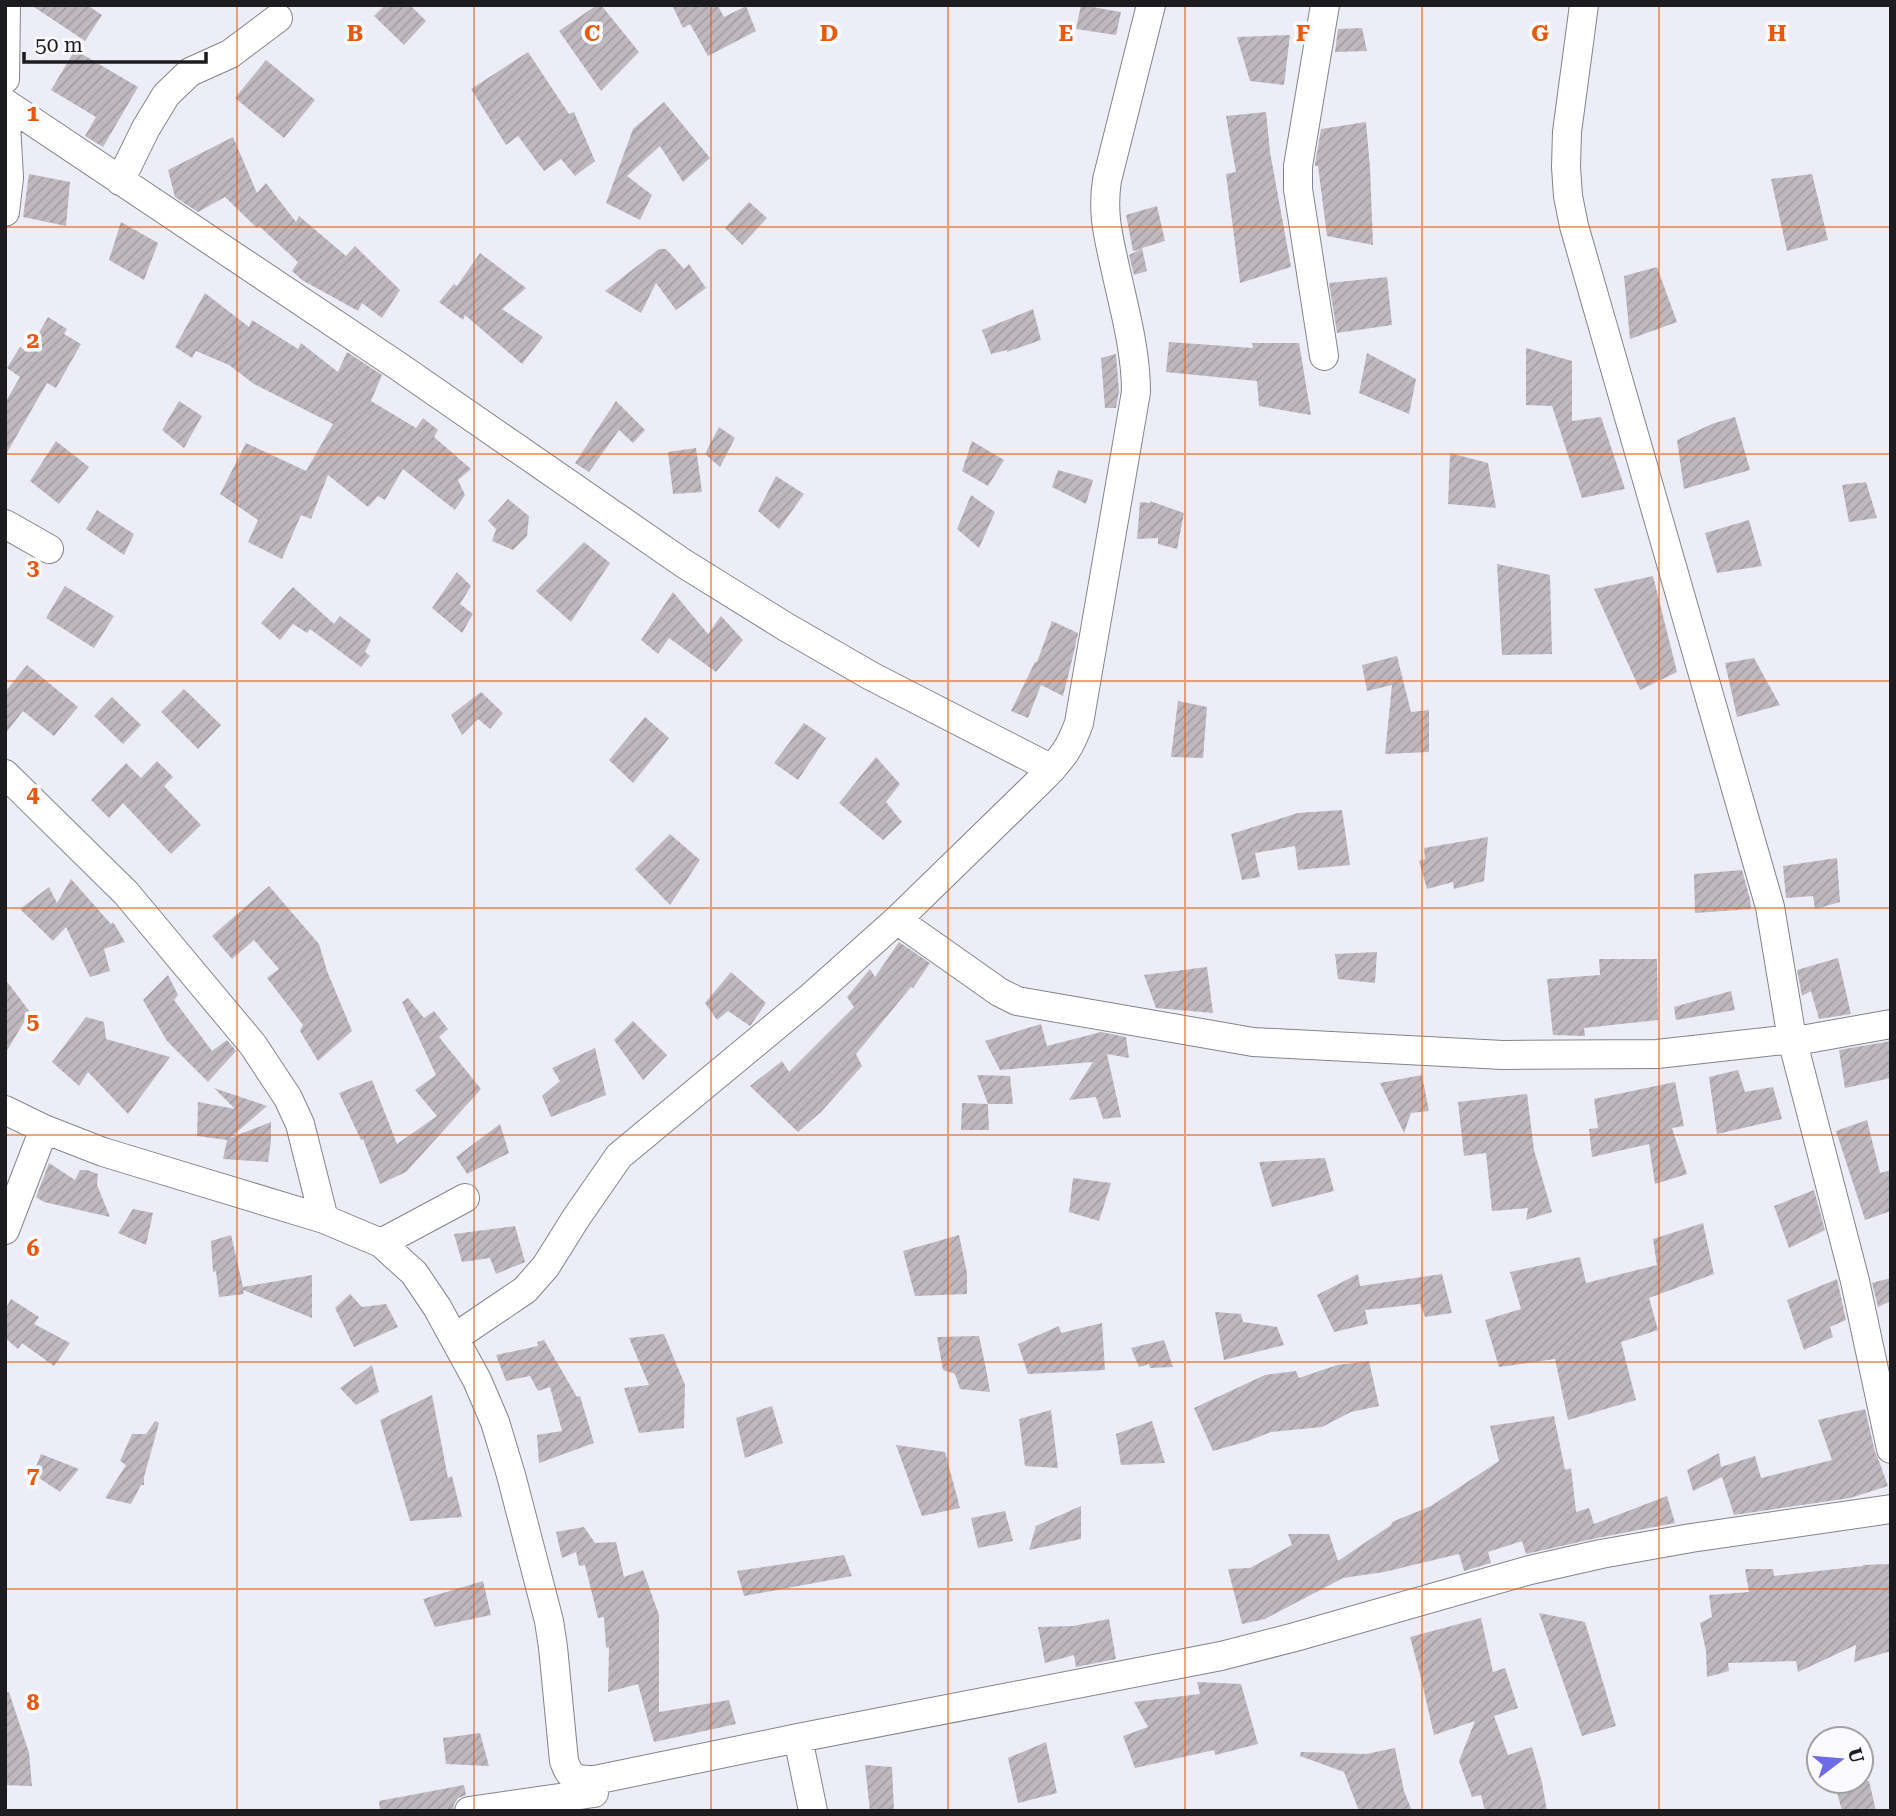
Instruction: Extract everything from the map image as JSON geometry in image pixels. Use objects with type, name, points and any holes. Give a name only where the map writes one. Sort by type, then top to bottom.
[{"type":"street","points":[[5,79],[6,5]]},
{"type":"street","points":[[454,1338],[525,1290],[546,1266],[619,1156],[812,996],[897,920],[1062,759],[1072,743],[1079,723],[1136,392],[1132,346],[1107,228],[1104,201],[1151,5]]},
{"type":"street","points":[[1324,356],[1298,189],[1298,166],[1325,5]]},
{"type":"street","points":[[1584,5],[1567,132],[1568,197],[1574,226],[1770,907],[1791,1039],[1855,1281],[1891,1449]]},
{"type":"street","points":[[120,181],[166,95],[190,72],[230,54],[278,18]]},
{"type":"street","points":[[5,104],[410,374],[683,563],[871,676],[1052,769]]},
{"type":"street","points":[[5,104],[9,177],[5,212]]},
{"type":"street","points":[[5,524],[49,549]]},
{"type":"street","points":[[5,774],[127,893],[266,1063],[288,1098],[300,1124],[324,1219]]},
{"type":"street","points":[[897,920],[999,992],[1017,1001],[1253,1042],[1517,1055],[1657,1054],[1807,1039],[1891,1024]]},
{"type":"street","points":[[5,1110],[44,1129],[103,1152],[324,1219],[381,1244],[414,1273],[437,1307],[477,1380],[495,1422],[549,1621],[564,1761],[567,1771],[581,1780],[594,1795]]},
{"type":"street","points":[[5,1230],[44,1129]]},
{"type":"street","points":[[381,1244],[465,1198]]},
{"type":"street","points":[[468,1811],[594,1795],[798,1738],[1221,1656],[1530,1570],[1601,1554],[1891,1509]]},
{"type":"street","points":[[798,1738],[813,1811]]},
{"type":"building","points":[[31,5],[87,5],[102,15],[85,41]]},
{"type":"building","points":[[385,5],[410,5],[426,21],[404,45],[374,16]]},
{"type":"building","points":[[597,5],[601,5],[639,52],[601,91],[559,31]]},
{"type":"building","points":[[672,5],[720,5],[718,6],[724,17],[746,6],[756,31],[708,56],[690,24],[683,28]]},
{"type":"building","points":[[1081,5],[1121,12],[1116,35],[1076,29]]},
{"type":"building","points":[[1362,28],[1367,51],[1335,52],[1338,29]]},
{"type":"building","points":[[1290,35],[1284,85],[1250,81],[1237,37]]},
{"type":"building","points":[[75,50],[138,87],[103,147],[85,136],[96,117],[51,90]]},
{"type":"building","points":[[528,52],[569,114],[574,112],[595,161],[575,176],[561,159],[544,171],[518,136],[506,145],[471,89]]},
{"type":"building","points":[[266,60],[315,100],[284,138],[235,98]]},
{"type":"building","points":[[664,102],[710,158],[683,182],[660,146],[627,176],[652,195],[640,220],[606,203],[633,129]]},
{"type":"building","points":[[1266,112],[1270,152],[1291,267],[1240,283],[1226,174],[1236,172],[1226,116]]},
{"type":"building","points":[[1366,122],[1373,245],[1327,236],[1318,166],[1315,166],[1321,129]]},
{"type":"building","points":[[233,137],[257,193],[266,183],[296,222],[299,216],[346,256],[355,246],[400,290],[382,318],[362,303],[358,311],[302,280],[292,271],[298,262],[225,197],[198,212],[175,197],[168,170]]},
{"type":"building","points":[[29,174],[70,182],[66,226],[23,217]]},
{"type":"building","points":[[1812,174],[1828,240],[1787,251],[1771,179]]},
{"type":"building","points":[[749,202],[767,218],[742,245],[725,228]]},
{"type":"building","points":[[1157,206],[1165,241],[1142,248],[1147,271],[1134,275],[1129,255],[1141,249],[1133,251],[1126,215]]},
{"type":"building","points":[[121,222],[158,243],[144,280],[109,260]]},
{"type":"building","points":[[659,249],[666,249],[684,269],[689,264],[706,288],[676,310],[656,283],[641,313],[605,291]]},
{"type":"building","points":[[480,253],[526,288],[502,309],[543,337],[522,364],[465,315],[463,320],[439,302],[454,284],[457,286]]},
{"type":"building","points":[[1657,267],[1677,322],[1630,339],[1624,276]]},
{"type":"building","points":[[1387,277],[1392,325],[1337,333],[1329,283]]},
{"type":"building","points":[[205,293],[249,327],[252,320],[298,349],[301,343],[338,372],[347,352],[382,375],[371,401],[416,428],[423,418],[438,430],[434,437],[471,469],[458,480],[465,495],[455,510],[403,469],[385,500],[378,496],[368,507],[328,475],[311,519],[301,515],[282,559],[248,542],[258,520],[220,494],[246,443],[306,471],[333,424],[254,384],[229,365],[196,351],[192,358],[175,347]]},
{"type":"building","points":[[1033,309],[1041,340],[1007,352],[991,354],[982,330]]},
{"type":"building","points":[[48,317],[67,329],[64,334],[81,344],[56,388],[47,383],[5,456],[5,403],[20,377],[7,368],[20,347],[28,352]]},
{"type":"building","points":[[1169,342],[1253,348],[1252,343],[1299,343],[1311,415],[1259,406],[1257,381],[1166,372]]},
{"type":"building","points":[[1526,348],[1572,361],[1572,421],[1601,417],[1625,489],[1582,498],[1552,406],[1526,405]]},
{"type":"building","points":[[1367,353],[1416,379],[1409,414],[1359,393]]},
{"type":"building","points":[[1116,354],[1119,391],[1116,408],[1105,408],[1101,358]]},
{"type":"building","points":[[179,401],[202,416],[184,448],[162,430]]},
{"type":"building","points":[[616,401],[645,430],[633,443],[619,430],[589,472],[575,463]]},
{"type":"building","points":[[1735,417],[1750,470],[1684,489],[1677,440]]},
{"type":"building","points":[[719,427],[735,438],[720,467],[705,454]]},
{"type":"building","points":[[56,441],[89,467],[59,504],[30,481]]},
{"type":"building","points":[[972,441],[1004,460],[988,486],[962,471]]},
{"type":"building","points":[[696,448],[702,492],[673,494],[668,452]]},
{"type":"building","points":[[1450,453],[1488,463],[1496,508],[1448,504]]},
{"type":"building","points":[[1058,470],[1093,480],[1086,504],[1052,487]]},
{"type":"building","points":[[776,476],[804,494],[779,529],[758,511]]},
{"type":"building","points":[[1866,482],[1877,518],[1849,522],[1842,485]]},
{"type":"building","points":[[971,495],[995,512],[979,548],[957,529]]},
{"type":"building","points":[[508,499],[529,516],[527,536],[513,550],[492,541],[496,529],[488,521]]},
{"type":"building","points":[[1150,501],[1184,513],[1177,549],[1158,544],[1158,538],[1137,539],[1140,502]]},
{"type":"building","points":[[97,510],[134,534],[124,555],[86,529]]},
{"type":"building","points":[[1749,520],[1762,566],[1717,573],[1705,533]]},
{"type":"building","points":[[584,542],[610,563],[571,622],[536,591]]},
{"type":"building","points":[[1497,564],[1550,575],[1552,654],[1502,655]]},
{"type":"building","points":[[457,572],[471,586],[460,604],[473,614],[462,633],[432,608]]},
{"type":"building","points":[[1653,576],[1677,672],[1640,690],[1594,589]]},
{"type":"building","points":[[65,586],[114,616],[94,648],[46,618]]},
{"type":"building","points":[[293,587],[334,624],[340,616],[371,640],[365,652],[370,656],[361,667],[310,629],[307,633],[293,624],[280,640],[261,623]]},
{"type":"building","points":[[673,592],[708,634],[721,616],[743,640],[716,672],[669,638],[658,654],[641,640]]},
{"type":"building","points":[[1052,621],[1078,633],[1074,652],[1063,696],[1041,685],[1028,718],[1011,711],[1037,662]]},
{"type":"building","points":[[1397,656],[1411,712],[1429,710],[1429,752],[1385,754],[1392,685],[1367,691],[1362,665]]},
{"type":"building","points":[[1754,658],[1780,705],[1737,717],[1725,663]]},
{"type":"building","points":[[27,665],[78,707],[54,736],[23,711],[5,734],[5,692]]},
{"type":"building","points":[[184,689],[221,725],[198,749],[161,712]]},
{"type":"building","points":[[481,692],[503,713],[490,729],[478,719],[462,735],[451,715]]},
{"type":"building","points":[[112,697],[141,725],[123,744],[94,716]]},
{"type":"building","points":[[1178,701],[1207,707],[1203,758],[1171,757]]},
{"type":"building","points":[[645,717],[669,738],[633,783],[609,760]]},
{"type":"building","points":[[804,723],[826,738],[798,780],[774,763]]},
{"type":"building","points":[[876,757],[900,784],[886,802],[902,822],[883,840],[839,803]]},
{"type":"building","points":[[157,761],[173,777],[164,786],[201,825],[171,854],[123,803],[109,818],[91,800],[126,763],[141,778]]},
{"type":"building","points":[[1342,810],[1350,865],[1298,870],[1295,846],[1255,853],[1260,877],[1242,880],[1231,834],[1298,813]]},
{"type":"building","points":[[670,834],[700,860],[670,905],[635,869]]},
{"type":"building","points":[[1488,837],[1484,881],[1454,889],[1453,882],[1427,889],[1419,861],[1425,859],[1424,848]]},
{"type":"building","points":[[1837,858],[1840,902],[1815,909],[1813,896],[1786,898],[1783,866]]},
{"type":"building","points":[[1742,870],[1751,909],[1695,913],[1694,874]]},
{"type":"building","points":[[71,879],[111,924],[113,922],[125,942],[104,949],[110,971],[90,977],[66,927],[53,941],[20,909],[49,887],[57,903]]},
{"type":"building","points":[[269,886],[319,944],[352,1031],[318,1061],[300,1031],[303,1025],[267,978],[279,969],[254,940],[232,959],[212,936]]},
{"type":"building","points":[[899,942],[930,963],[913,988],[911,987],[856,1054],[862,1066],[821,1112],[798,1132],[750,1086],[782,1061],[789,1072],[854,1007],[847,997],[870,969],[875,977]]},
{"type":"building","points":[[1377,952],[1375,983],[1338,979],[1335,954]]},
{"type":"building","points":[[1838,958],[1851,1014],[1819,1019],[1811,991],[1802,996],[1797,970]]},
{"type":"building","points":[[1599,959],[1657,959],[1658,1020],[1584,1028],[1585,1036],[1553,1035],[1547,979],[1600,975]]},
{"type":"building","points":[[1207,967],[1213,1013],[1156,1008],[1144,975]]},
{"type":"building","points":[[731,972],[766,1003],[750,1026],[728,1011],[717,1020],[705,1003]]},
{"type":"building","points":[[168,975],[178,995],[174,1000],[212,1051],[227,1040],[236,1051],[208,1082],[167,1041],[143,1000]]},
{"type":"building","points":[[5,979],[30,1012],[5,1054]]},
{"type":"building","points":[[1731,991],[1735,1010],[1676,1020],[1674,1007]]},
{"type":"building","points":[[408,998],[424,1018],[434,1011],[448,1029],[439,1037],[481,1089],[406,1172],[380,1184],[363,1139],[361,1140],[339,1093],[372,1080],[397,1144],[437,1116],[415,1090],[436,1075],[402,1002]]},
{"type":"building","points":[[86,1017],[104,1022],[106,1039],[170,1057],[128,1114],[88,1072],[79,1086],[52,1062]]},
{"type":"building","points":[[633,1021],[667,1055],[643,1080],[614,1040]]},
{"type":"building","points":[[1041,1024],[1047,1046],[1101,1032],[1126,1037],[1129,1058],[1107,1054],[1121,1117],[1103,1119],[1096,1097],[1069,1100],[1093,1062],[1000,1070],[985,1041]]},
{"type":"building","points":[[1891,1041],[1891,1078],[1845,1088],[1839,1050]]},
{"type":"building","points":[[595,1048],[606,1095],[551,1117],[542,1096],[560,1081],[552,1068]]},
{"type":"building","points":[[1738,1070],[1745,1092],[1773,1087],[1782,1119],[1717,1134],[1709,1077]]},
{"type":"building","points":[[977,1075],[1010,1076],[1013,1104],[988,1104]]},
{"type":"building","points":[[1422,1075],[1429,1111],[1411,1113],[1404,1133],[1380,1083]]},
{"type":"building","points":[[1675,1082],[1684,1126],[1672,1128],[1687,1174],[1655,1184],[1649,1144],[1592,1157],[1589,1129],[1598,1128],[1594,1099]]},
{"type":"building","points":[[214,1088],[267,1106],[230,1138],[271,1122],[268,1162],[223,1159],[227,1140],[197,1136],[198,1102],[235,1109]]},
{"type":"building","points":[[1527,1094],[1534,1150],[1552,1212],[1526,1220],[1528,1208],[1492,1211],[1486,1153],[1464,1156],[1458,1102]]},
{"type":"building","points":[[962,1103],[988,1104],[989,1130],[961,1130]]},
{"type":"building","points":[[1867,1120],[1880,1173],[1891,1170],[1891,1211],[1865,1220],[1836,1131]]},
{"type":"building","points":[[500,1124],[509,1153],[467,1174],[456,1157]]},
{"type":"building","points":[[1325,1158],[1334,1191],[1272,1207],[1259,1162]]},
{"type":"building","points":[[49,1163],[75,1180],[80,1170],[98,1174],[97,1185],[110,1217],[44,1202],[36,1197]]},
{"type":"building","points":[[1073,1178],[1111,1183],[1099,1221],[1069,1212]]},
{"type":"building","points":[[1814,1190],[1825,1230],[1789,1248],[1774,1206]]},
{"type":"building","points":[[133,1209],[153,1213],[146,1245],[118,1233]]},
{"type":"building","points":[[1703,1223],[1714,1274],[1649,1298],[1658,1330],[1621,1342],[1636,1400],[1568,1420],[1555,1359],[1499,1367],[1485,1320],[1521,1309],[1510,1272],[1580,1257],[1586,1283],[1657,1265],[1653,1239]]},
{"type":"building","points":[[515,1226],[525,1262],[496,1274],[490,1258],[462,1262],[454,1234]]},
{"type":"building","points":[[231,1235],[243,1287],[312,1275],[312,1318],[243,1290],[244,1294],[219,1297],[216,1271],[213,1272],[211,1241]]},
{"type":"building","points":[[959,1235],[967,1273],[967,1294],[915,1296],[903,1251]]},
{"type":"building","points":[[1358,1274],[1360,1286],[1442,1274],[1452,1313],[1425,1317],[1420,1304],[1365,1310],[1368,1324],[1334,1332],[1317,1295]]},
{"type":"building","points":[[1891,1278],[1891,1301],[1878,1307],[1872,1283]]},
{"type":"building","points":[[1837,1279],[1846,1320],[1830,1327],[1833,1337],[1804,1350],[1787,1300]]},
{"type":"building","points":[[350,1294],[362,1307],[386,1304],[398,1327],[354,1347],[335,1308]]},
{"type":"building","points":[[11,1299],[39,1317],[34,1324],[70,1343],[54,1366],[22,1343],[18,1349],[5,1338],[5,1310]]},
{"type":"building","points":[[1215,1312],[1241,1314],[1243,1322],[1277,1327],[1284,1345],[1224,1360]]},
{"type":"building","points":[[1102,1323],[1105,1370],[1028,1374],[1018,1344],[1059,1326],[1061,1333]]},
{"type":"building","points":[[664,1334],[685,1385],[684,1428],[639,1433],[624,1388],[649,1385],[629,1338]]},
{"type":"building","points":[[979,1336],[990,1392],[960,1389],[955,1374],[943,1370],[937,1337]]},
{"type":"building","points":[[544,1340],[577,1397],[580,1396],[594,1443],[539,1463],[537,1435],[562,1431],[550,1387],[538,1391],[530,1376],[506,1381],[496,1355],[538,1346],[537,1342]]},
{"type":"building","points":[[1164,1340],[1173,1367],[1150,1368],[1149,1364],[1139,1367],[1131,1348]]},
{"type":"building","points":[[1369,1361],[1379,1406],[1351,1412],[1322,1427],[1271,1432],[1213,1451],[1194,1408],[1265,1375],[1296,1371],[1299,1378],[1337,1365]]},
{"type":"building","points":[[372,1365],[379,1392],[356,1405],[340,1388]]},
{"type":"building","points":[[432,1395],[448,1478],[452,1476],[462,1517],[410,1521],[380,1420]]},
{"type":"building","points":[[772,1406],[783,1443],[745,1458],[736,1418]]},
{"type":"building","points":[[1865,1409],[1875,1452],[1888,1486],[1850,1498],[1734,1515],[1722,1477],[1693,1491],[1687,1470],[1719,1453],[1721,1467],[1755,1456],[1761,1478],[1832,1460],[1818,1420]]},
{"type":"building","points":[[1051,1410],[1058,1468],[1025,1466],[1019,1419]]},
{"type":"building","points":[[1554,1416],[1565,1470],[1571,1468],[1576,1512],[1589,1508],[1594,1524],[1667,1496],[1675,1523],[1526,1554],[1522,1541],[1488,1552],[1491,1563],[1464,1571],[1459,1554],[1384,1572],[1343,1578],[1265,1619],[1242,1624],[1228,1569],[1250,1568],[1292,1545],[1288,1534],[1329,1534],[1338,1561],[1392,1522],[1431,1506],[1499,1461],[1490,1426]]},
{"type":"building","points":[[155,1421],[159,1423],[144,1485],[141,1485],[131,1504],[105,1498],[126,1465],[120,1461],[132,1434],[146,1434]]},
{"type":"building","points":[[1152,1421],[1165,1463],[1121,1465],[1116,1434]]},
{"type":"building","points":[[896,1445],[945,1452],[960,1508],[922,1516]]},
{"type":"building","points":[[41,1454],[79,1469],[60,1492],[33,1474]]},
{"type":"building","points":[[1081,1506],[1081,1539],[1029,1550],[1036,1526]]},
{"type":"building","points":[[1005,1511],[1013,1541],[978,1548],[971,1518]]},
{"type":"building","points":[[584,1527],[595,1543],[616,1542],[624,1577],[643,1570],[659,1615],[659,1712],[729,1700],[736,1724],[654,1742],[638,1684],[608,1692],[609,1647],[606,1648],[604,1617],[598,1618],[585,1565],[579,1566],[576,1552],[562,1558],[556,1532]]},
{"type":"building","points":[[844,1555],[852,1576],[744,1596],[737,1571]]},
{"type":"building","points":[[1891,1564],[1891,1651],[1854,1662],[1856,1645],[1798,1672],[1796,1661],[1728,1663],[1729,1671],[1707,1677],[1706,1651],[1700,1623],[1712,1617],[1709,1595],[1749,1592],[1745,1569],[1773,1569],[1774,1576]]},
{"type":"building","points":[[483,1581],[491,1615],[435,1627],[423,1599]]},
{"type":"building","points":[[1539,1613],[1585,1622],[1616,1726],[1582,1736]]},
{"type":"building","points":[[1481,1618],[1493,1672],[1505,1668],[1518,1708],[1494,1716],[1508,1755],[1532,1747],[1547,1811],[1485,1811],[1481,1795],[1472,1797],[1459,1761],[1475,1721],[1434,1735],[1410,1637]]},
{"type":"building","points":[[1109,1619],[1116,1659],[1076,1667],[1074,1655],[1045,1663],[1038,1627],[1073,1626]]},
{"type":"building","points":[[1197,1682],[1241,1684],[1258,1744],[1215,1755],[1214,1750],[1135,1768],[1123,1736],[1148,1727],[1134,1702],[1200,1694]]},
{"type":"building","points":[[9,1692],[29,1753],[32,1786],[5,1785],[5,1693]]},
{"type":"building","points":[[480,1733],[489,1766],[446,1764],[443,1738]]},
{"type":"building","points":[[1046,1742],[1057,1793],[1018,1803],[1008,1758]]},
{"type":"building","points":[[1395,1748],[1404,1791],[1412,1811],[1359,1811],[1344,1772],[1300,1756],[1301,1752],[1366,1754]]},
{"type":"building","points":[[865,1765],[892,1767],[894,1811],[870,1811]]},
{"type":"building","points":[[464,1785],[466,1795],[458,1798],[453,1811],[380,1811],[379,1801]]},
{"type":"building","points":[[1838,1795],[1872,1795],[1876,1811],[1842,1811]]}]
